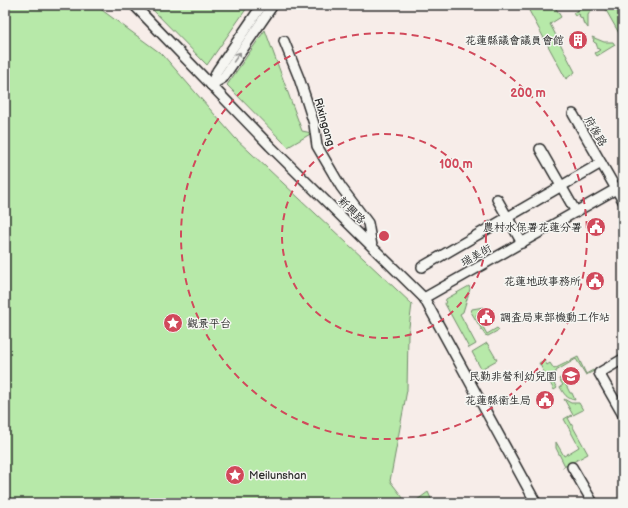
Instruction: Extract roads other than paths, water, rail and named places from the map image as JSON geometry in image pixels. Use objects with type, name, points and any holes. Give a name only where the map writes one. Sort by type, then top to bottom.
[{"type":"street","name":"新興路","points":[[134,5],[270,146],[424,298],[536,503]]},
{"type":"street","points":[[211,85],[217,71],[262,5]]},
{"type":"street","points":[[211,85],[223,78],[273,5]]},
{"type":"street","name":"Rixingang","points":[[284,41],[299,78],[314,124],[317,146],[341,187],[368,222],[372,246]]},
{"type":"street","name":"府後路","points":[[573,114],[601,163],[619,187],[623,201]]},
{"type":"street","points":[[540,150],[576,212]]},
{"type":"street","points":[[422,267],[601,163]]},
{"type":"street","name":"瑞美街","points":[[424,298],[619,187]]},
{"type":"street","points":[[497,199],[522,243]]},
{"type":"street","points":[[622,360],[599,373],[623,415]]},
{"type":"street","points":[[572,467],[593,503]]},
{"type":"place","name":"花蓮縣議會議員會館","points":[[578,40]]},
{"type":"place","name":"農村水保署花蓮分署","points":[[596,227]]},
{"type":"place","name":"花蓮地政事務所","points":[[595,281]]},
{"type":"place","name":"調查局東部機動工作站","points":[[486,317]]},
{"type":"place","name":"觀景平台","points":[[173,323]]},
{"type":"place","name":"民勤非營利幼兒園","points":[[571,376]]},
{"type":"place","name":"花蓮縣衛生局","points":[[545,400]]},
{"type":"place","name":"Meilunshan","points":[[235,475]]}]
